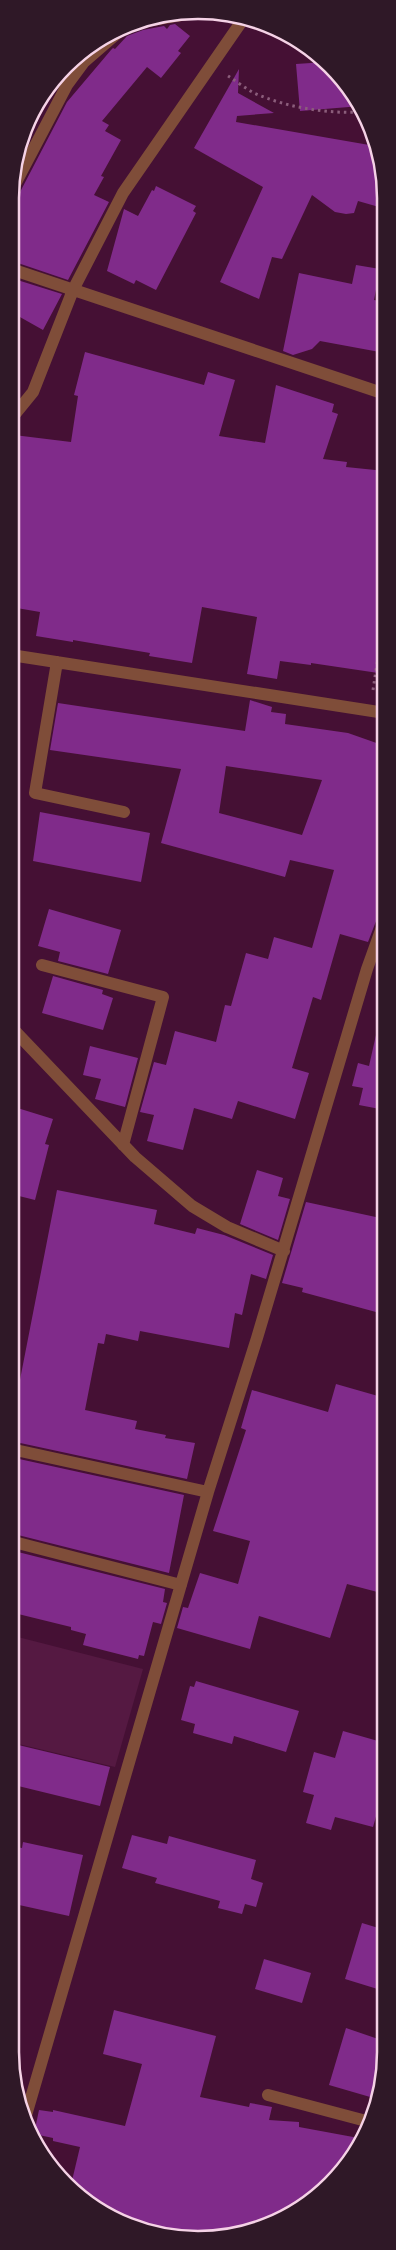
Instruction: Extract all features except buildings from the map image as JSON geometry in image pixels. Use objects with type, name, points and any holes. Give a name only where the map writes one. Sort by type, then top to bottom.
[{"type":"street","points":[[19,409],[33,392],[73,290],[123,193],[240,24]]},
{"type":"street","points":[[20,175],[67,85],[84,62],[103,46]]},
{"type":"street","points":[[19,272],[377,391]]},
{"type":"street","points":[[19,656],[377,712]]},
{"type":"street","points":[[56,662],[35,793],[124,812]]},
{"type":"street","points":[[27,2105],[208,1492],[284,1251],[367,969],[377,941]]},
{"type":"street","points":[[42,965],[163,997],[123,1145]]},
{"type":"street","points":[[19,1035],[123,1145],[192,1206],[227,1228],[284,1251]]},
{"type":"street","points":[[19,1451],[208,1492]]},
{"type":"street","points":[[19,1543],[181,1585]]},
{"type":"street","points":[[268,2095],[364,2120]]},
{"type":"path","points":[[211,66],[253,92],[282,102],[309,109],[355,113]]},
{"type":"path","points":[[370,711],[377,665]]},
{"type":"shaded area","points":[[19,1637],[143,1669],[115,1767],[19,1744]]}]
